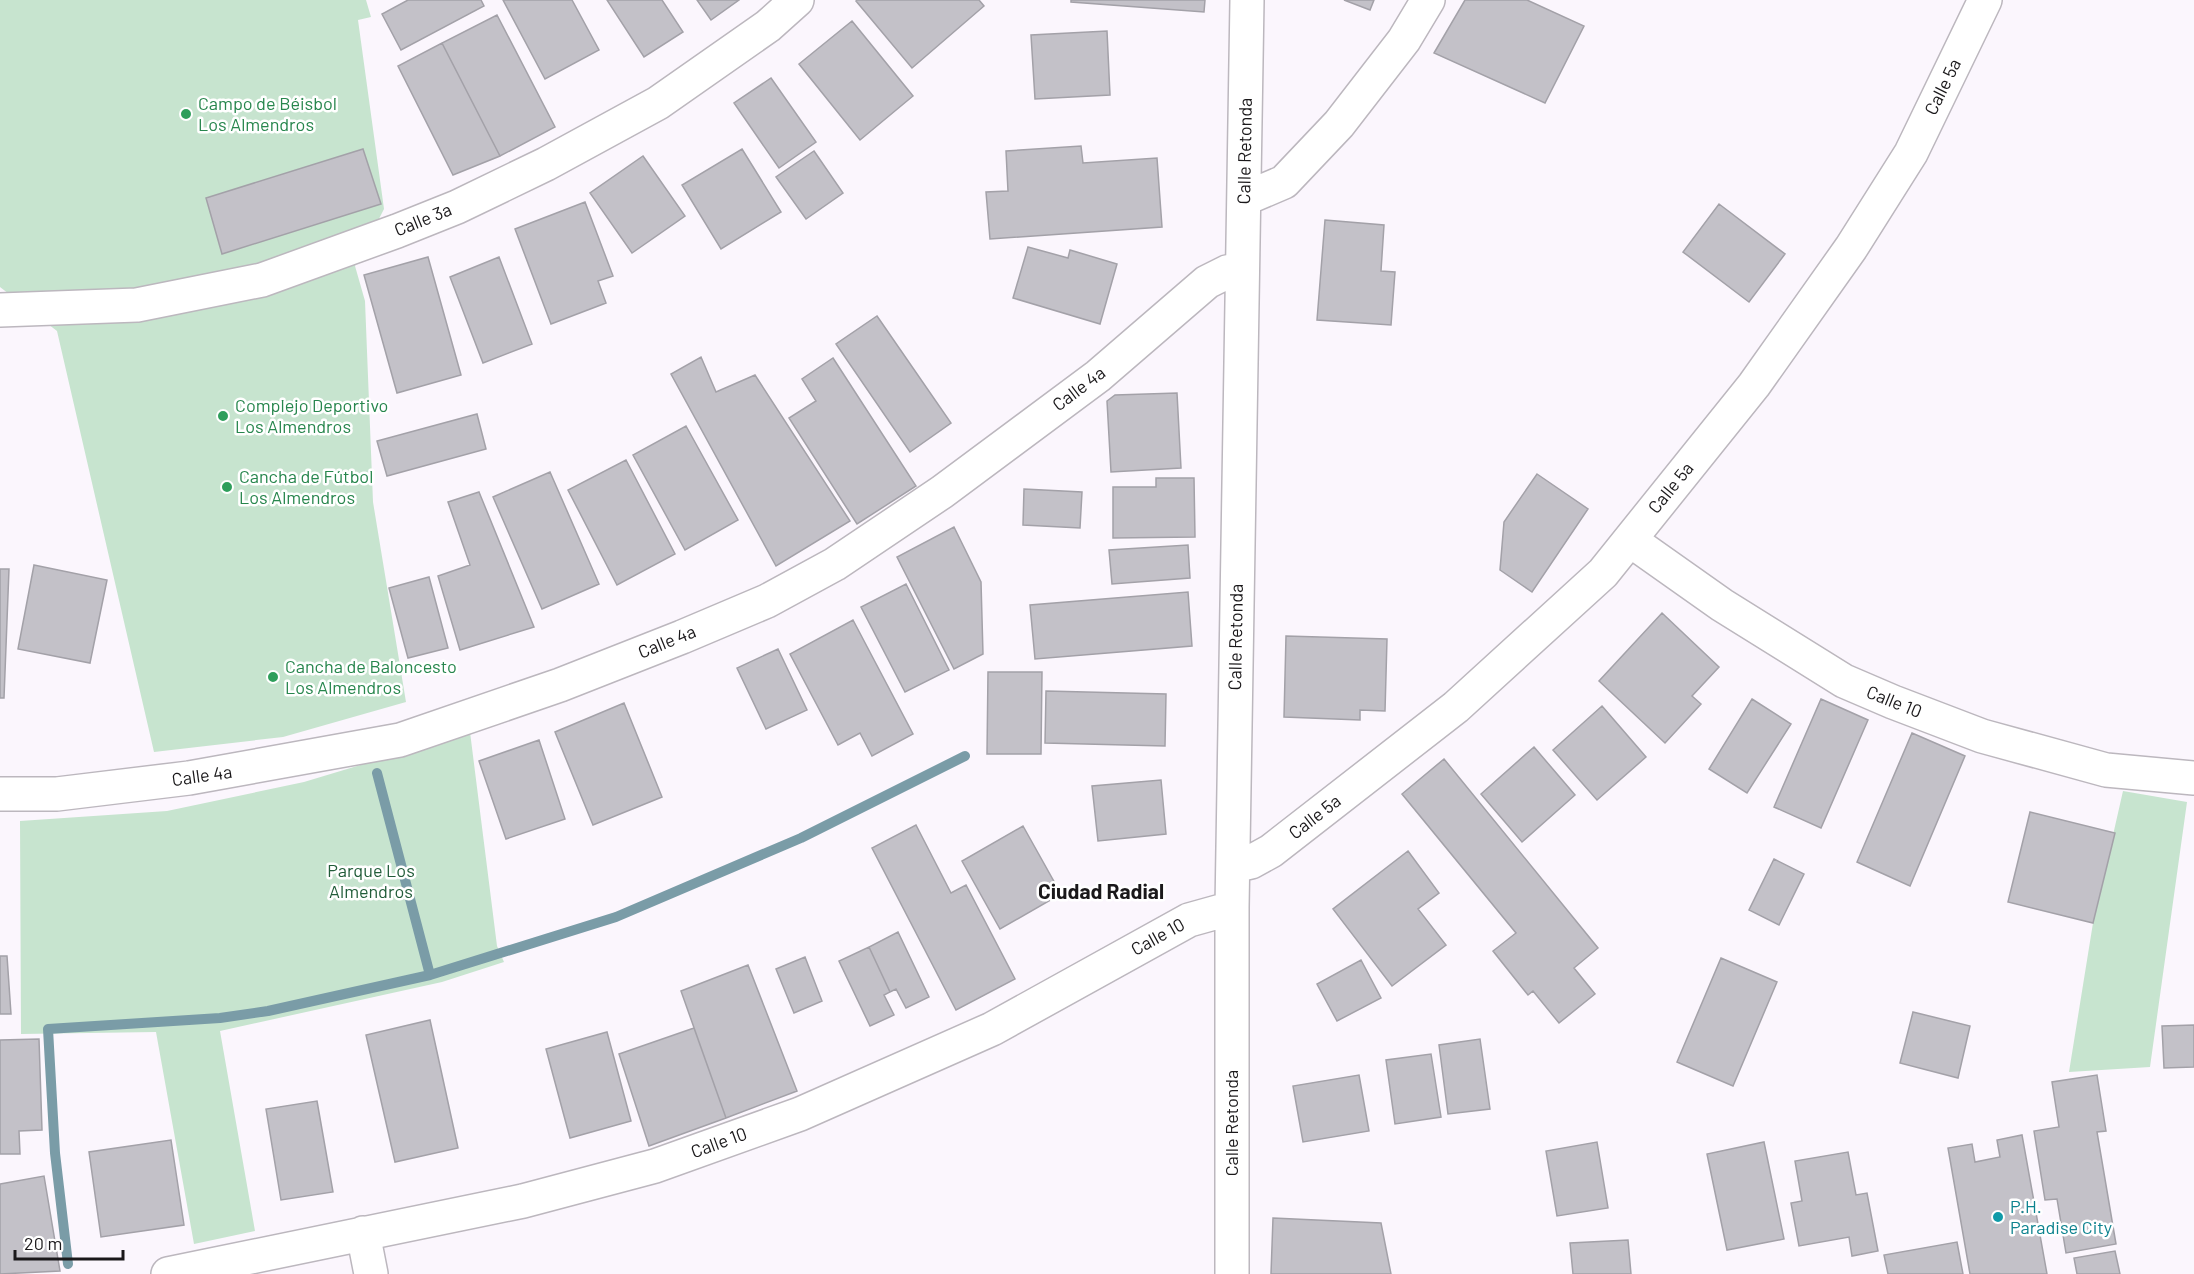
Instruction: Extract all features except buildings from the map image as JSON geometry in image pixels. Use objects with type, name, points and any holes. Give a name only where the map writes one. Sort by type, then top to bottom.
[{"type":"street","name":"Calle 3a","points":[[0,310],[137,305],[262,280],[387,235],[457,207],[546,164],[658,104],[768,26],[797,0]]},
{"type":"street","name":"Calle Retonda","points":[[1232,1274],[1232,908],[1247,0]]},
{"type":"street","points":[[1244,199],[1284,182],[1340,124],[1404,40],[1428,0]]},
{"type":"street","name":"Calle 5a","points":[[1234,866],[1251,862],[1271,851],[1456,707],[1603,573],[1754,385],[1851,248],[1911,153],[1985,0]]},
{"type":"street","name":"Calle 4a","points":[[0,794],[57,794],[189,778],[400,740],[560,685],[693,633],[768,601],[835,564],[942,492],[1098,376],[1206,282],[1227,272],[1241,269]]},
{"type":"street","name":"Calle 10","points":[[1630,540],[1722,605],[1844,681],[1893,702],[1982,736],[2106,770],[2194,778]]},
{"type":"street","name":"Calle 10","points":[[168,1274],[523,1201],[655,1166],[800,1114],[992,1029],[1190,920],[1232,908]]},
{"type":"street","points":[[363,1233],[371,1274]]},
{"type":"green space","name":"Complejo Deportivo Los Almendros","points":[[0,0],[366,0],[371,17],[358,20],[384,209],[355,266],[365,301],[373,502],[406,702],[283,737],[154,752],[57,331],[0,287]]},
{"type":"green space","name":"Parque Los Almendros","points":[[470,732],[497,946],[504,962],[442,982],[220,1031],[255,1231],[194,1244],[156,1032],[21,1034],[20,821],[167,811],[304,782]]},
{"type":"green space","points":[[2123,791],[2187,802],[2150,1067],[2069,1072],[2093,923]]},
{"type":"waterway","points":[[430,975],[616,917],[801,838],[965,756]]},
{"type":"waterway","points":[[68,1264],[55,1153],[48,1029],[220,1018],[268,1011],[430,975],[377,773]]},
{"type":"place","name":"Campo de Béisbol Los Almendros","points":[[186,114]]},
{"type":"place","name":"Complejo Deportivo Los Almendros","points":[[223,416]]},
{"type":"place","name":"Cancha de Fútbol Los Almendros","points":[[227,487]]},
{"type":"place","name":"Cancha de Baloncesto Los Almendros","points":[[273,677]]},
{"type":"place","name":"P.H. Paradise City","points":[[1998,1217]]},
{"type":"district","name":"Ciudad Radial","points":[[1101,892]]}]
